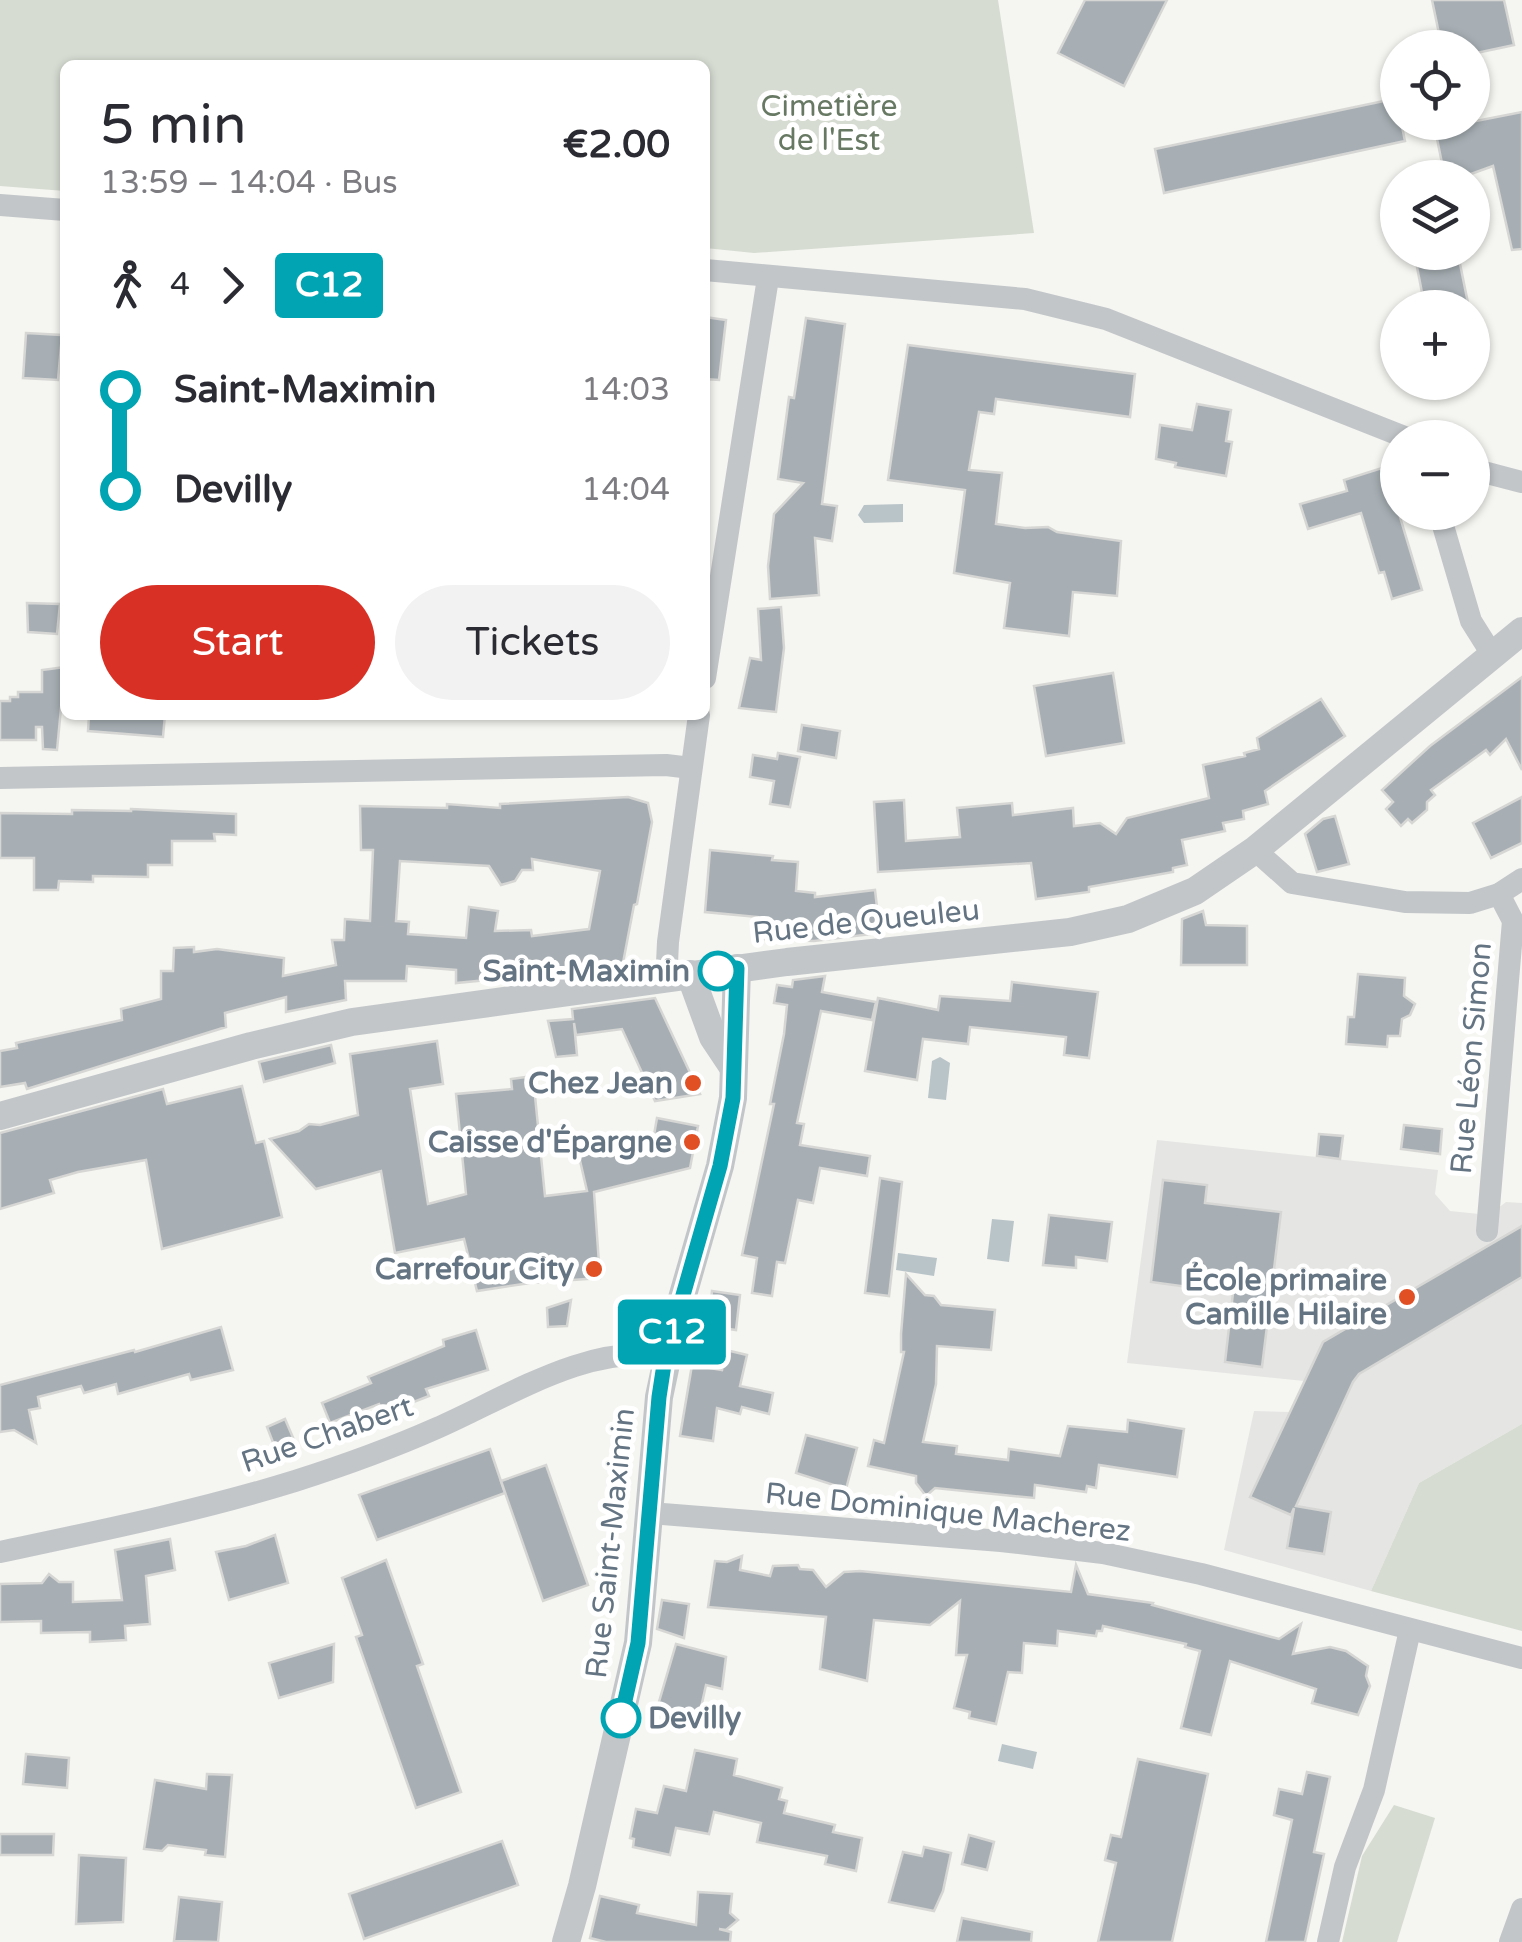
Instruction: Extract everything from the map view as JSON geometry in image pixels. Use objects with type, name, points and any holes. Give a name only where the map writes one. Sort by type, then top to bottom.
[{"type":"street","points":[[0,205],[60,210]]},
{"type":"street","points":[[710,271],[1025,299],[1106,319],[1380,427]]},
{"type":"street","points":[[710,646],[768,278]]},
{"type":"street","points":[[1490,474],[1522,482]]},
{"type":"street","points":[[1444,530],[1470,621],[1492,656]]},
{"type":"street","name":"Rue de Queuleu","points":[[0,1116],[352,1022],[737,968],[1070,932],[1128,919],[1195,891],[1255,850],[1522,631]]},
{"type":"street","points":[[698,720],[667,963],[681,976],[732,1066]]},
{"type":"street","points":[[0,778],[666,765],[691,768]]},
{"type":"street","points":[[1255,850],[1292,884],[1405,902],[1470,903],[1499,894],[1522,879]]},
{"type":"street","name":"Rue Léon Simon","points":[[1487,1231],[1513,921],[1499,894]]},
{"type":"street","name":"Rue Saint-Maximin","points":[[566,1942],[638,1643],[659,1397],[665,1358],[720,1166],[733,1098],[737,968]]},
{"type":"street","name":"Rue Chabert","points":[[0,1552],[151,1520],[296,1480],[434,1430],[590,1362],[621,1356],[665,1358]]},
{"type":"street","name":"Rue Dominique Macherez","points":[[650,1513],[1001,1540],[1102,1553],[1201,1574],[1522,1658]]},
{"type":"street","points":[[1328,1942],[1345,1868],[1374,1790],[1410,1630]]},
{"type":"street","points":[[1510,1942],[1522,1908]]},
{"type":"shaded area","points":[[903,504],[903,522],[864,523],[858,515],[864,505]]},
{"type":"shaded area","points":[[940,1057],[950,1063],[946,1100],[928,1098],[932,1061]]},
{"type":"shaded area","name":"École primaire Camille Hilaire","points":[[1157,1140],[1438,1170],[1435,1194],[1450,1211],[1489,1215],[1506,1202],[1522,1203],[1522,1424],[1419,1483],[1371,1591],[1224,1550],[1254,1411],[1290,1412],[1304,1381],[1127,1363]]},
{"type":"shaded area","points":[[992,1219],[1014,1221],[1009,1262],[987,1259]]},
{"type":"shaded area","points":[[898,1253],[937,1258],[934,1276],[896,1270]]},
{"type":"shaded area","points":[[1002,1744],[1037,1752],[1033,1769],[998,1761]]},
{"type":"green space","name":"Cimetière de l'Est","points":[[0,0],[998,0],[1034,233],[754,253],[710,249],[710,60],[60,60],[60,191],[0,186]]},
{"type":"green space","points":[[1522,1424],[1522,1631],[1371,1591],[1419,1483]]},
{"type":"green space","points":[[1394,1805],[1435,1818],[1397,1942],[1342,1942],[1362,1856]]},
{"type":"building","points":[[1085,0],[1167,0],[1124,86],[1058,53]]},
{"type":"building","points":[[1432,0],[1504,0],[1514,45],[1490,50],[1490,30],[1438,30]]},
{"type":"building","points":[[1380,102],[1380,140],[1405,141],[1164,193],[1155,149]]},
{"type":"building","points":[[1522,112],[1522,249],[1512,250],[1490,160],[1441,160],[1437,140],[1490,140],[1490,118]]},
{"type":"building","points":[[1418,270],[1461,270],[1465,290],[1421,290]]},
{"type":"building","points":[[710,318],[726,320],[719,380],[710,379]]},
{"type":"building","points":[[806,318],[845,324],[822,504],[837,506],[832,541],[815,538],[819,595],[770,599],[768,566],[774,514],[803,483],[778,479],[789,397],[794,398]]},
{"type":"building","points":[[26,333],[60,335],[58,380],[23,378]]},
{"type":"building","points":[[908,345],[1135,374],[1130,417],[996,399],[994,414],[979,412],[969,470],[1002,473],[996,524],[1048,527],[1057,532],[1121,541],[1117,596],[1073,592],[1069,636],[1004,628],[1010,583],[954,573],[965,490],[888,480]]},
{"type":"building","points":[[1197,404],[1231,410],[1226,441],[1232,442],[1226,476],[1175,467],[1176,463],[1156,459],[1160,425],[1192,430]]},
{"type":"building","points":[[1380,469],[1380,530],[1404,530],[1422,590],[1392,599],[1384,572],[1379,573],[1361,513],[1308,529],[1300,504],[1347,491],[1344,480]]},
{"type":"building","points":[[27,603],[60,604],[57,634],[28,632]]},
{"type":"building","points":[[781,607],[784,648],[776,712],[739,708],[750,658],[761,660],[758,609]]},
{"type":"building","points":[[60,668],[57,750],[43,749],[42,727],[36,727],[36,740],[0,740],[0,701],[18,697],[18,692],[42,692],[42,670]]},
{"type":"building","points":[[1113,673],[1124,743],[1046,756],[1034,686]]},
{"type":"building","points":[[1522,677],[1522,770],[1506,739],[1490,755],[1486,750],[1431,790],[1435,795],[1427,802],[1427,810],[1412,823],[1408,819],[1401,826],[1386,809],[1393,802],[1382,790],[1430,746]]},
{"type":"building","points":[[1321,699],[1345,736],[1265,791],[1268,804],[1243,811],[1244,819],[1223,823],[1225,831],[1182,840],[1187,865],[1173,868],[1173,872],[1089,887],[1089,892],[1036,899],[1031,863],[878,872],[874,802],[904,800],[906,841],[960,837],[957,808],[1012,803],[1013,815],[1073,808],[1074,826],[1100,823],[1116,834],[1127,818],[1209,798],[1203,765],[1259,749],[1257,738]]},
{"type":"building","points":[[89,720],[165,720],[163,737],[88,731]]},
{"type":"building","points":[[802,725],[840,731],[836,758],[798,751]]},
{"type":"building","points":[[778,753],[800,757],[790,807],[770,804],[774,781],[750,777],[753,755],[777,759]]},
{"type":"building","points":[[628,797],[648,803],[652,822],[637,904],[619,967],[456,983],[456,970],[407,966],[406,981],[345,981],[346,1000],[286,1012],[286,997],[225,1013],[226,1027],[27,1089],[25,1083],[0,1087],[0,1051],[17,1048],[16,1043],[122,1020],[121,1009],[161,999],[161,971],[173,971],[174,948],[284,958],[283,976],[336,965],[332,940],[344,940],[345,919],[370,921],[373,850],[361,850],[360,806],[447,808],[447,804],[500,808],[500,804]],"holes":[[[532,859],[600,871],[589,929],[532,936],[531,930],[495,931],[498,911],[469,907],[466,938],[408,934],[409,922],[396,921],[400,861],[489,866],[501,885],[515,881],[522,870],[533,870]]]},
{"type":"building","points":[[1522,797],[1522,843],[1491,858],[1473,823]]},
{"type":"building","points":[[72,810],[236,814],[236,835],[214,834],[215,841],[172,841],[172,865],[148,865],[148,877],[93,876],[93,882],[59,881],[58,890],[34,890],[34,858],[0,858],[0,813],[72,814]]},
{"type":"building","points":[[1335,816],[1349,864],[1317,872],[1305,834],[1323,819]]},
{"type":"building","points":[[710,850],[798,862],[796,891],[815,893],[815,897],[875,890],[880,933],[814,941],[755,939],[758,917],[705,912]]},
{"type":"building","points":[[1203,911],[1206,925],[1247,926],[1247,965],[1181,965],[1182,919]]},
{"type":"building","points":[[1358,974],[1405,978],[1404,996],[1415,1004],[1410,1015],[1402,1019],[1400,1036],[1388,1036],[1387,1047],[1346,1044],[1348,1017],[1354,1017]]},
{"type":"building","points":[[825,976],[822,992],[876,1002],[872,1020],[821,1011],[797,1123],[804,1124],[800,1145],[870,1156],[867,1176],[820,1168],[813,1203],[798,1200],[785,1263],[777,1262],[772,1296],[752,1293],[757,1258],[742,1255],[774,1104],[770,1104],[784,1034],[787,1005],[774,1003],[777,985],[792,987],[793,980]]},
{"type":"building","points":[[1012,982],[1098,992],[1089,1058],[1064,1055],[1066,1037],[970,1027],[968,1044],[923,1039],[917,1080],[865,1071],[878,998],[938,1010],[940,996],[1010,1001]]},
{"type":"building","points":[[655,998],[700,1094],[655,1101],[622,1029],[576,1035],[574,1023],[577,1055],[556,1057],[548,1021],[573,1019],[572,1009]]},
{"type":"building","points":[[437,1041],[443,1084],[410,1089],[428,1204],[466,1194],[456,1094],[512,1089],[511,1079],[533,1076],[545,1196],[587,1191],[578,1152],[654,1135],[657,1118],[698,1126],[690,1168],[594,1192],[600,1278],[477,1291],[464,1239],[395,1253],[381,1171],[316,1189],[270,1139],[309,1124],[358,1115],[350,1054]]},
{"type":"building","points":[[331,1045],[335,1063],[264,1082],[259,1062]]},
{"type":"building","points":[[242,1086],[256,1143],[264,1141],[282,1217],[162,1249],[146,1160],[50,1180],[54,1193],[0,1209],[0,1133],[163,1089],[167,1104]]},
{"type":"building","points":[[1404,1125],[1442,1129],[1440,1154],[1401,1149]]},
{"type":"building","points":[[1319,1134],[1343,1136],[1340,1159],[1317,1156]]},
{"type":"building","points":[[880,1178],[902,1182],[889,1296],[865,1293]]},
{"type":"building","points":[[1163,1180],[1207,1185],[1205,1203],[1281,1212],[1262,1367],[1225,1362],[1233,1293],[1151,1282]]},
{"type":"building","points":[[1049,1215],[1112,1222],[1107,1261],[1076,1257],[1076,1268],[1043,1265]]},
{"type":"building","points":[[1522,1226],[1522,1277],[1359,1374],[1353,1382],[1296,1506],[1331,1512],[1324,1554],[1287,1548],[1294,1508],[1291,1515],[1250,1497],[1323,1342]]},
{"type":"building","points":[[906,1274],[925,1295],[934,1296],[941,1305],[995,1310],[991,1350],[937,1346],[936,1384],[923,1442],[957,1446],[956,1454],[1008,1460],[1009,1449],[1060,1456],[1068,1426],[1127,1432],[1128,1420],[1184,1429],[1177,1477],[1099,1465],[1096,1488],[1087,1486],[1086,1492],[1035,1485],[1034,1498],[935,1488],[926,1496],[916,1483],[916,1476],[868,1466],[874,1440],[884,1443],[904,1352],[901,1334]]},
{"type":"building","points":[[712,1291],[740,1295],[736,1330],[708,1326]]},
{"type":"building","points":[[571,1300],[567,1326],[548,1327],[547,1308]]},
{"type":"building","points":[[221,1327],[233,1370],[191,1380],[189,1374],[118,1394],[116,1384],[84,1393],[81,1386],[38,1397],[40,1408],[29,1410],[36,1443],[14,1430],[0,1432],[0,1385]]},
{"type":"building","points":[[476,1330],[488,1370],[426,1389],[429,1396],[383,1414],[379,1404],[330,1423],[322,1403],[371,1383],[368,1377],[444,1346],[443,1340]]},
{"type":"building","points":[[726,1350],[747,1355],[740,1386],[773,1393],[769,1414],[742,1407],[740,1414],[717,1408],[713,1441],[680,1436],[692,1365],[722,1370]]},
{"type":"building","points":[[285,1419],[294,1440],[274,1445],[267,1427]]},
{"type":"building","points":[[806,1435],[857,1448],[846,1489],[796,1473]]},
{"type":"building","points":[[490,1449],[505,1493],[377,1540],[359,1495]]},
{"type":"building","points":[[546,1465],[588,1585],[543,1601],[501,1481]]},
{"type":"building","points":[[275,1535],[288,1583],[229,1600],[216,1552]]},
{"type":"building","points":[[170,1539],[175,1570],[146,1576],[150,1624],[125,1626],[126,1640],[90,1642],[90,1632],[41,1633],[41,1621],[0,1622],[0,1584],[42,1583],[49,1574],[59,1582],[73,1582],[73,1602],[122,1600],[115,1550]]},
{"type":"building","points":[[742,1556],[740,1570],[770,1576],[773,1566],[798,1565],[800,1569],[813,1570],[826,1587],[844,1572],[860,1571],[1071,1592],[1076,1565],[1088,1594],[1153,1603],[1279,1639],[1301,1624],[1293,1654],[1330,1647],[1346,1651],[1368,1666],[1370,1686],[1358,1715],[1312,1703],[1316,1689],[1230,1661],[1211,1735],[1181,1728],[1200,1651],[1185,1647],[1186,1644],[1103,1626],[1096,1636],[1058,1631],[1057,1646],[1024,1643],[1022,1673],[1008,1672],[996,1724],[969,1718],[970,1712],[954,1708],[967,1655],[956,1655],[960,1601],[930,1625],[874,1620],[867,1681],[820,1669],[826,1617],[708,1607],[715,1561],[727,1562]]},
{"type":"building","points":[[386,1560],[423,1664],[417,1666],[461,1792],[416,1808],[356,1637],[362,1635],[342,1578]]},
{"type":"building","points":[[662,1600],[689,1604],[684,1638],[657,1629]]},
{"type":"building","points":[[334,1644],[333,1682],[279,1698],[269,1663]]},
{"type":"building","points":[[676,1644],[726,1657],[722,1689],[706,1685],[698,1721],[656,1712]]},
{"type":"building","points":[[695,1750],[737,1759],[734,1775],[782,1788],[779,1799],[787,1801],[784,1813],[835,1825],[833,1832],[862,1838],[856,1871],[825,1864],[827,1856],[757,1842],[761,1823],[714,1812],[709,1834],[676,1828],[670,1855],[633,1847],[634,1839],[630,1838],[636,1809],[657,1813],[664,1786],[686,1791]]},
{"type":"building","points":[[26,1754],[69,1758],[67,1788],[23,1784]]},
{"type":"building","points":[[1138,1759],[1208,1774],[1172,1942],[1098,1942],[1116,1863],[1105,1860],[1111,1835],[1121,1837]]},
{"type":"building","points":[[1307,1772],[1330,1777],[1314,1852],[1324,1854],[1305,1942],[1266,1942],[1292,1820],[1274,1815],[1279,1789],[1302,1794]]},
{"type":"building","points":[[207,1774],[232,1775],[225,1857],[168,1845],[162,1851],[144,1849],[155,1780],[206,1789]]},
{"type":"building","points":[[0,1834],[54,1834],[53,1855],[0,1855]]},
{"type":"building","points":[[969,1835],[994,1842],[987,1870],[962,1864]]},
{"type":"building","points":[[502,1841],[518,1885],[364,1939],[349,1894]]},
{"type":"building","points":[[924,1847],[951,1853],[943,1891],[934,1911],[889,1902],[903,1852],[922,1856]]},
{"type":"building","points":[[79,1855],[126,1858],[123,1922],[76,1924]]},
{"type":"building","points":[[698,1892],[732,1894],[730,1913],[738,1920],[726,1930],[719,1929],[731,1932],[730,1942],[606,1942],[590,1938],[600,1896],[639,1905],[637,1913],[696,1925]]},
{"type":"building","points":[[179,1897],[222,1902],[218,1942],[174,1941]]},
{"type":"building","points":[[962,1918],[1032,1932],[1031,1942],[957,1942]]},
{"type":"bus line","name":"C12","points":[[621,1718],[638,1643],[665,1358],[720,1166],[733,1098],[737,968],[718,971]]},
{"type":"place","name":"Saint-Maximin","points":[[718,971]]},
{"type":"place","name":"Chez Jean","points":[[693,1083]]},
{"type":"place","name":"Caisse d'Épargne","points":[[692,1142]]},
{"type":"place","name":"Carrefour City","points":[[594,1269]]},
{"type":"place","name":"École primaire Camille Hilaire","points":[[1407,1297]]},
{"type":"place","name":"Devilly","points":[[621,1718]]}]
